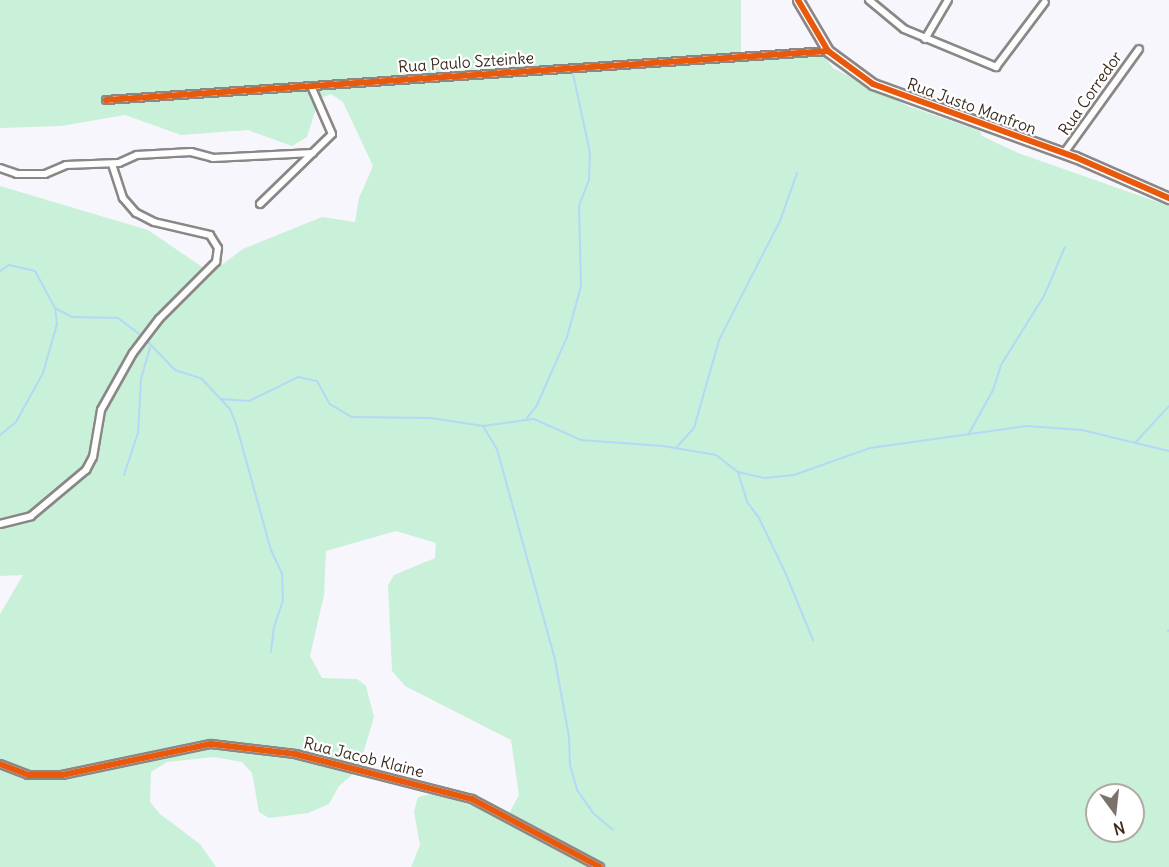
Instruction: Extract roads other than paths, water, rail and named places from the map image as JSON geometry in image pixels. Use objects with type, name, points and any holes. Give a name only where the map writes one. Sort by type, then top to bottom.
[{"type":"street","name":"Rua Justo Manfron","points":[[798,0],[828,51],[847,68],[889,91],[1064,153],[1169,198]]},
{"type":"street","points":[[869,0],[894,24],[924,39],[996,67],[1045,2]]},
{"type":"street","points":[[924,39],[948,0]]},
{"type":"street","name":"Rua Corredor","points":[[1064,153],[1139,49]]},
{"type":"street","name":"Rua Paulo Szteinke","points":[[106,100],[828,51]]},
{"type":"street","points":[[260,204],[313,153],[332,131],[311,86]]},
{"type":"street","points":[[0,168],[17,174],[45,174],[66,165],[112,164],[138,155],[187,152],[213,158],[313,153]]},
{"type":"street","points":[[0,524],[31,516],[86,470],[93,457],[101,410],[127,363],[159,319],[216,262],[215,241],[203,230],[162,224],[136,213],[123,198],[112,164]]},
{"type":"street","name":"Rua Jacob Klaine","points":[[0,764],[28,775],[62,774],[211,744],[295,754],[472,799],[600,867]]},
{"type":"waterway","points":[[527,418],[537,405],[567,337],[581,286],[579,206],[589,180],[590,153],[573,74]]},
{"type":"waterway","points":[[676,448],[694,428],[719,340],[780,221],[797,173]]},
{"type":"waterway","points":[[968,435],[993,390],[1001,365],[1044,296],[1065,247]]},
{"type":"waterway","points":[[0,271],[9,265],[35,271],[55,308],[72,317],[118,318],[139,334]]},
{"type":"waterway","points":[[0,435],[16,422],[43,373],[57,324],[55,308]]},
{"type":"waterway","points":[[147,341],[175,370],[202,379],[230,409],[236,424],[271,550],[282,574],[283,600],[274,627],[271,652]]},
{"type":"waterway","points":[[124,475],[138,433],[141,379],[150,347]]},
{"type":"waterway","points":[[221,399],[249,401],[298,377],[317,381],[330,404],[352,417],[431,418],[483,426],[534,419],[581,440],[663,446],[716,455],[738,472],[765,478],[794,475],[870,448],[1027,426],[1082,430],[1169,451]]},
{"type":"waterway","points":[[1135,443],[1169,406]]},
{"type":"waterway","points":[[483,426],[497,449],[555,660],[569,737],[570,765],[577,790],[593,813],[613,830]]},
{"type":"waterway","points":[[738,472],[747,502],[759,518],[785,572],[813,640]]}]
